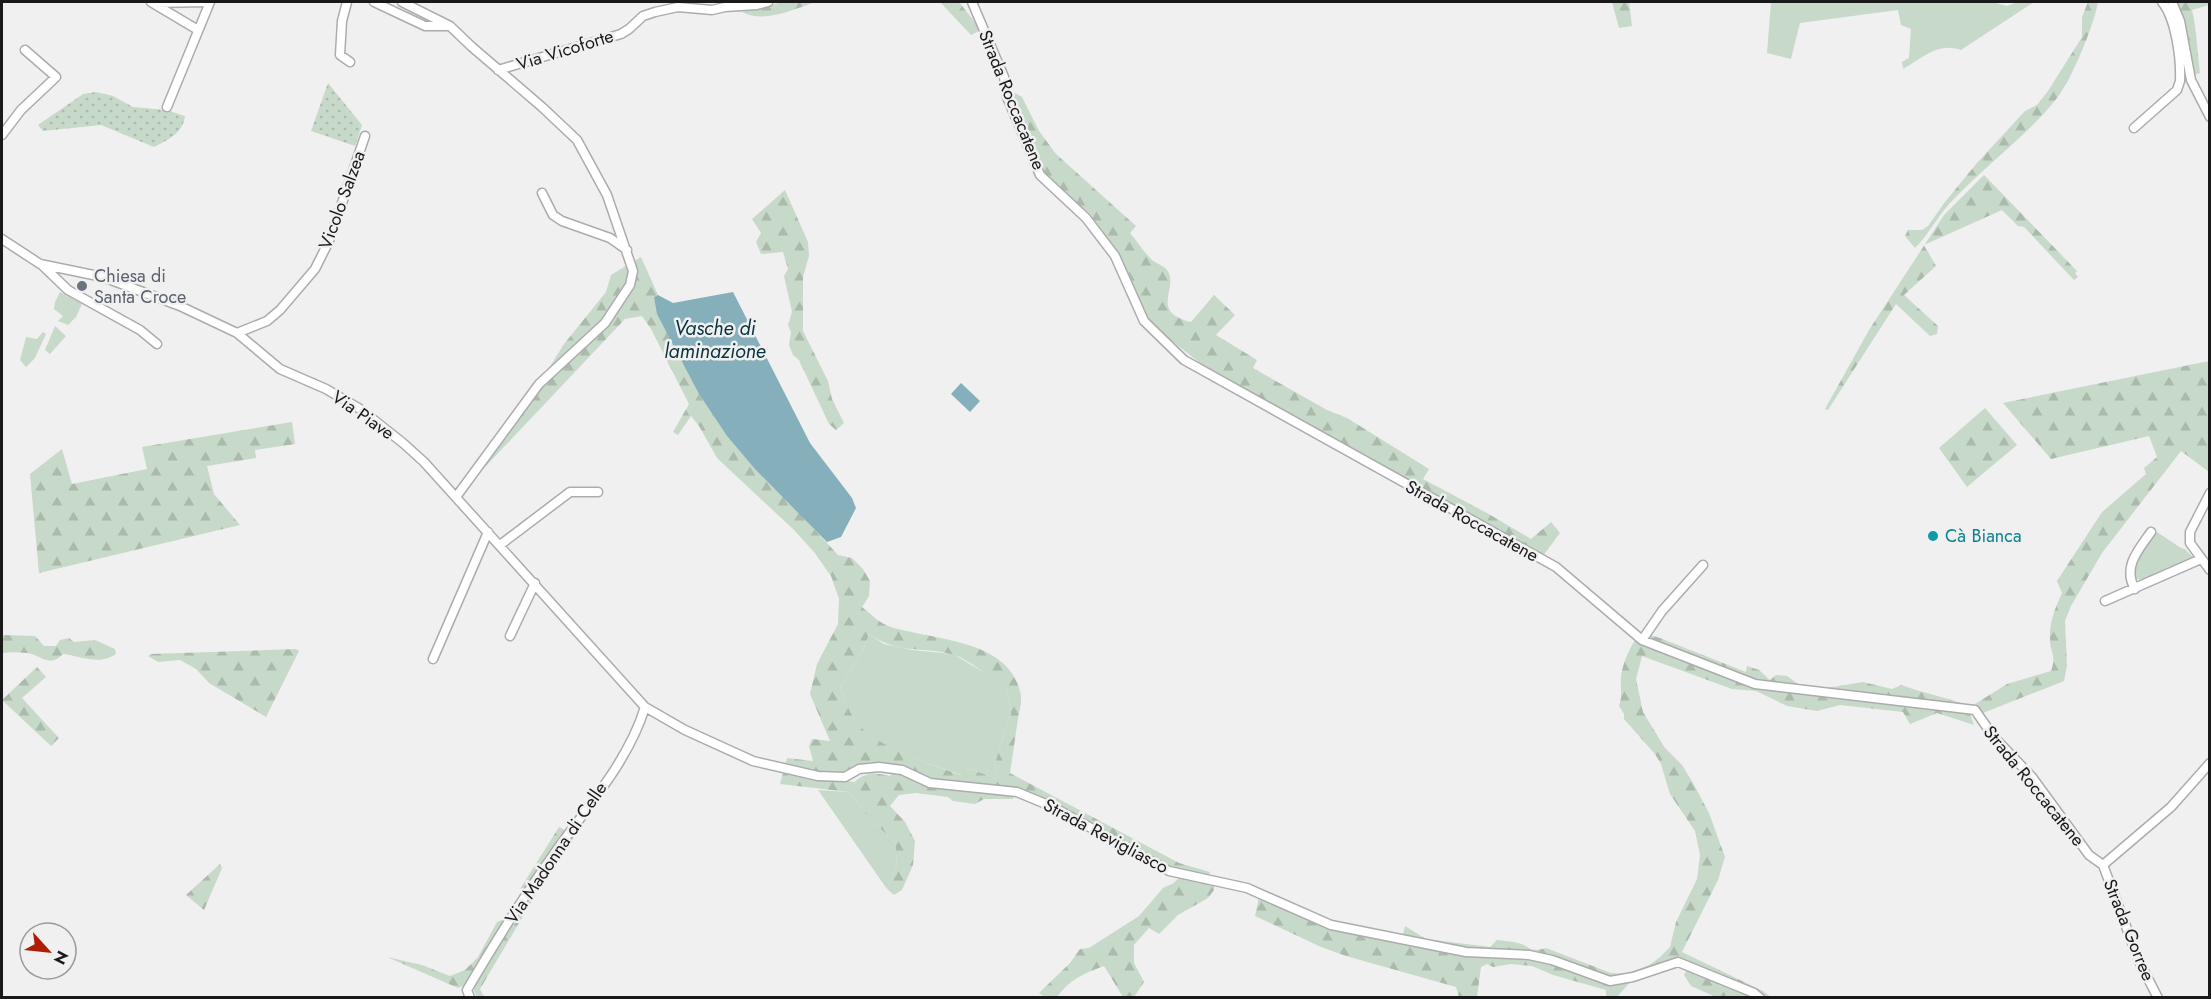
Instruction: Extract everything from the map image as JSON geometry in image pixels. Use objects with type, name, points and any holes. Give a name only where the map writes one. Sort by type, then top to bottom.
[{"type":"street","points":[[153,2],[205,2]]},
{"type":"street","points":[[153,2],[198,30]]},
{"type":"street","points":[[167,107],[210,2]]},
{"type":"street","points":[[346,2],[342,21],[340,55],[350,62]]},
{"type":"street","points":[[374,2],[425,26],[450,26]]},
{"type":"street","points":[[402,2],[450,26],[577,140],[607,195],[633,271],[630,285],[621,302],[605,323],[539,384],[456,497]]},
{"type":"street","name":"Via Vicoforte","points":[[498,70],[621,33],[630,29],[643,16],[655,12],[678,7],[712,10],[768,2]]},
{"type":"street","name":"Strada Roccacatene","points":[[974,2],[1004,77],[1007,97],[1040,175],[1086,218],[1115,256],[1144,321],[1184,360],[1556,567],[1642,640],[1755,684],[1975,710],[1993,736],[2032,777],[2089,855],[2103,865]]},
{"type":"street","points":[[2134,128],[2177,90],[2180,81],[2173,22],[2168,9],[2162,2]]},
{"type":"street","points":[[2172,2],[2180,21],[2191,80],[2210,117]]},
{"type":"street","points":[[2,135],[21,110],[56,77],[25,50]]},
{"type":"street","name":"Vicolo Salzea","points":[[237,333],[267,321],[280,310],[315,269],[329,241],[365,136]]},
{"type":"street","points":[[542,193],[553,215],[562,221],[610,238],[627,250]]},
{"type":"street","name":"Via Piave","points":[[2,239],[41,264],[103,277],[180,306],[237,333],[280,369],[326,389],[360,409],[403,443],[456,497],[645,707]]},
{"type":"street","points":[[41,264],[68,290],[140,330],[157,344]]},
{"type":"street","points":[[500,545],[570,492],[598,492]]},
{"type":"street","points":[[2210,493],[2190,532],[2190,543],[2210,570]]},
{"type":"street","points":[[433,658],[488,532]]},
{"type":"street","points":[[2135,589],[2129,574],[2130,565],[2134,555],[2151,532]]},
{"type":"street","points":[[2105,601],[2201,559]]},
{"type":"street","points":[[1642,640],[1662,611],[1703,566]]},
{"type":"street","points":[[510,636],[535,583]]},
{"type":"street","name":"Strada Revigliasco","points":[[645,707],[685,730],[753,761],[818,776],[845,777],[859,769],[879,767],[902,770],[930,783],[1017,792],[1053,807],[1168,871],[1247,888],[1331,925],[1466,952],[1529,954],[1610,981],[1633,977],[1678,962],[1705,971],[1754,993],[1760,998]]},
{"type":"street","name":"Via Madonna di Celle","points":[[470,998],[467,990],[519,904],[620,760],[639,728],[645,707]]},
{"type":"street","name":"Strada Gorree","points":[[2158,998],[2139,961],[2103,865],[2171,807],[2210,763]]},
{"type":"green space","points":[[783,2],[816,2],[769,16],[742,12]]},
{"type":"green space","points":[[940,2],[959,2],[981,30],[971,35]]},
{"type":"green space","points":[[1612,2],[1629,2],[1632,26],[1619,28]]},
{"type":"green space","points":[[1771,2],[1992,2],[2007,6],[2018,2],[2034,2],[1961,50],[1945,48],[1938,50],[1903,69],[1902,62],[1909,58],[1911,29],[1901,25],[1898,10],[1800,23],[1791,59],[1767,53]]},
{"type":"green space","points":[[2088,2],[2098,2],[2092,24],[2076,65],[2057,98],[2046,112],[1949,204],[1915,248],[1905,236],[1908,230],[1922,230],[1928,226],[1977,163],[2025,111],[2037,105],[2048,91],[2082,37],[2082,17]]},
{"type":"green space","points":[[2175,2],[2209,2],[2209,5],[2192,10],[2200,73],[2194,75]]},
{"type":"green space","points":[[328,83],[362,125],[355,146],[311,131]]},
{"type":"green space","points":[[1008,89],[1022,97],[1039,131],[1056,154],[1136,226],[1130,233],[1151,259],[1167,270],[1170,277],[1168,305],[1171,312],[1191,322],[1214,295],[1235,315],[1216,335],[1257,360],[1253,368],[1327,410],[1347,418],[1429,469],[1423,479],[1531,539],[1551,522],[1560,533],[1543,556],[1204,366],[1158,330],[1146,315],[1129,274],[1114,248],[1090,214],[1042,174],[1009,97]]},
{"type":"green space","points":[[96,92],[113,96],[133,107],[166,110],[185,116],[184,122],[174,135],[154,147],[101,125],[43,131],[38,125],[83,94]]},
{"type":"green space","points":[[1984,175],[2077,271],[2075,273],[2078,277],[2074,280],[2024,227],[2018,226],[2002,210],[1925,245],[1944,215]]},
{"type":"green space","points":[[785,190],[808,242],[809,256],[803,277],[803,331],[828,381],[832,399],[844,423],[836,430],[829,424],[799,360],[793,355],[789,345],[791,332],[788,325],[792,312],[784,276],[788,269],[783,252],[761,254],[756,242],[761,233],[752,219]]},
{"type":"green space","points":[[1924,245],[1936,266],[1904,295],[1938,326],[1937,334],[1930,336],[1896,304],[1828,410],[1825,409],[1869,330]]},
{"type":"green space","points":[[641,257],[658,295],[654,297],[699,394],[727,436],[754,468],[838,555],[852,558],[863,569],[870,581],[869,596],[862,607],[888,626],[967,644],[986,652],[1002,662],[1014,677],[1021,702],[1010,773],[1179,863],[1210,872],[1209,875],[1171,869],[1012,788],[1013,799],[984,799],[975,804],[953,801],[948,797],[916,793],[899,795],[890,806],[905,822],[915,841],[913,865],[902,890],[894,895],[887,889],[897,865],[895,842],[872,821],[849,792],[780,784],[787,758],[813,761],[809,746],[812,739],[830,741],[810,694],[817,664],[838,624],[839,599],[831,576],[814,552],[794,530],[717,458],[691,416],[678,435],[673,432],[689,404],[651,329],[642,316],[625,319],[485,465],[543,386],[606,325],[623,302],[633,262]],"holes":[[[869,634],[891,645],[957,656],[980,669],[1007,690],[1011,713],[995,763],[997,779],[970,769],[961,775],[924,762],[888,746],[861,728],[850,712],[840,688],[864,648]],[[873,762],[897,767],[890,776],[871,774],[854,782],[833,779],[855,765]]]},
{"type":"green space","points":[[629,264],[628,283],[603,320],[546,373],[564,344],[606,292],[611,275]]},
{"type":"green space","points":[[60,292],[82,304],[76,317],[68,325],[58,321],[63,316],[54,309]]},
{"type":"green space","points":[[55,326],[66,336],[50,354],[45,350]]},
{"type":"green space","points":[[43,332],[46,334],[35,358],[26,367],[20,360],[26,337],[37,339]]},
{"type":"green space","points":[[2209,361],[2209,472],[2181,451],[2102,553],[2071,606],[2065,621],[2067,666],[2064,681],[1983,713],[1975,704],[2007,684],[2051,671],[2053,657],[2050,627],[2062,593],[2057,581],[2102,512],[2146,474],[2144,468],[2157,457],[2149,436],[2051,459],[2003,403]]},
{"type":"green space","points":[[1985,408],[2017,445],[1967,487],[1939,448]]},
{"type":"green space","points":[[292,422],[295,444],[255,450],[256,458],[207,466],[214,494],[240,525],[39,573],[30,474],[62,449],[72,484],[147,469],[142,447]]},
{"type":"green space","points":[[2157,532],[2185,549],[2194,558],[2146,581],[2134,578],[2135,559]]},
{"type":"green space","points":[[1640,632],[1746,672],[1747,666],[1759,670],[1770,680],[1776,675],[1787,676],[1801,686],[1821,689],[1863,682],[1892,689],[1901,685],[1967,705],[1974,725],[1937,713],[1910,724],[1903,712],[1840,705],[1817,711],[1787,706],[1756,691],[1732,689],[1642,656],[1636,679],[1643,712],[1665,748],[1682,765],[1693,783],[1709,813],[1725,857],[1718,880],[1682,952],[1771,997],[1718,998],[1691,986],[1684,975],[1687,969],[1678,965],[1632,980],[1617,997],[1606,998],[1606,990],[1553,975],[1532,966],[1511,964],[1493,967],[1487,964],[1481,967],[1477,997],[1459,997],[1456,987],[1346,956],[1321,947],[1255,916],[1259,897],[1310,919],[1401,943],[1405,926],[1426,939],[1490,947],[1497,940],[1518,943],[1533,949],[1546,948],[1611,973],[1626,974],[1649,965],[1659,958],[1670,947],[1676,922],[1697,879],[1700,855],[1695,831],[1670,794],[1661,764],[1624,719],[1619,706],[1624,665]]},
{"type":"green space","points":[[869,634],[884,644],[912,650],[953,654],[990,676],[1007,690],[1011,713],[995,763],[997,779],[970,769],[962,775],[925,762],[888,746],[861,729],[850,712],[840,688],[864,648]]},
{"type":"green space","points":[[2,635],[35,636],[44,646],[56,646],[60,640],[69,638],[74,642],[95,640],[115,649],[116,654],[109,658],[96,660],[63,654],[49,661],[27,653],[2,653]]},
{"type":"green space","points":[[296,649],[299,651],[266,717],[209,683],[196,669],[180,660],[158,662],[148,656],[151,654]]},
{"type":"green space","points":[[37,667],[46,677],[22,698],[59,738],[51,746],[2,700]]},
{"type":"green space","points":[[818,790],[849,792],[872,821],[895,842],[897,865],[887,889]]},
{"type":"green space","points":[[559,827],[567,831],[526,889],[520,889]]},
{"type":"green space","points":[[571,833],[575,836],[538,891],[480,989],[484,997],[477,997],[474,991],[475,984],[528,895]]},
{"type":"green space","points":[[220,864],[222,868],[204,910],[186,895]]},
{"type":"green space","points":[[1179,878],[1214,884],[1214,890],[1208,898],[1178,915],[1159,934],[1149,928],[1134,945],[1134,963],[1144,982],[1134,997],[1123,997],[1104,966],[1078,978],[1057,997],[1044,997],[1039,993],[1070,963],[1080,949],[1089,948],[1139,916],[1163,888]]},
{"type":"green space","points":[[508,917],[468,984],[458,988],[387,957],[422,965],[450,976],[465,970],[478,957],[497,922]]},
{"type":"water","name":"Vasche di laminazione","points":[[733,292],[810,443],[852,498],[856,508],[841,537],[827,542],[754,468],[727,436],[699,394],[657,314],[654,297],[658,295],[673,303]]},
{"type":"water","points":[[961,383],[980,401],[970,412],[951,394]]},
{"type":"place","name":"Chiesa di Santa Croce","points":[[82,286]]},
{"type":"place","name":"Cà Bianca","points":[[1933,536]]}]
